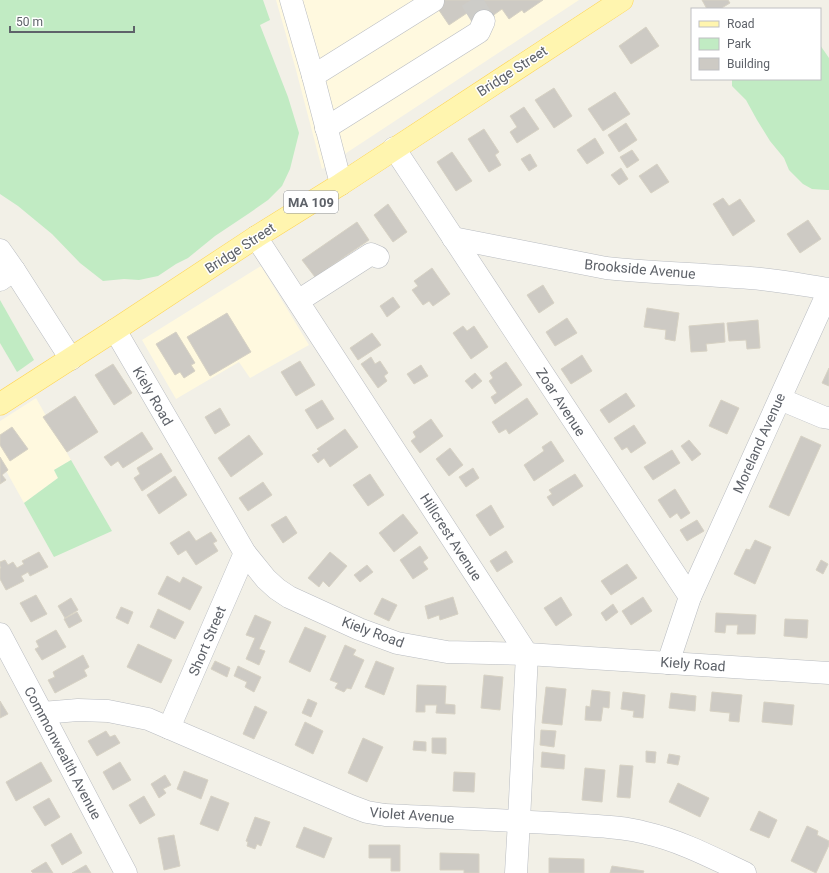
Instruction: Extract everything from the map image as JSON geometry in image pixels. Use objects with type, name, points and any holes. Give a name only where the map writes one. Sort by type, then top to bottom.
[{"type":"main road","name":"Bridge Street","points":[[0,404],[116,330],[256,237],[341,184],[622,0]]},
{"type":"street","points":[[291,0],[313,76],[341,184]]},
{"type":"street","points":[[313,76],[433,1]]},
{"type":"street","points":[[326,128],[479,32],[484,21]]},
{"type":"street","name":"Zoar Avenue","points":[[394,148],[690,597]]},
{"type":"street","name":"Hillcrest Avenue","points":[[256,237],[527,654]]},
{"type":"street","name":"Brookside Avenue","points":[[452,238],[606,268],[631,271],[751,278],[789,282],[829,289]]},
{"type":"street","points":[[0,250],[7,275],[71,359]]},
{"type":"street","points":[[298,301],[371,254],[378,257]]},
{"type":"street","name":"Moreland Avenue","points":[[690,597],[829,289]]},
{"type":"street","name":"Kiely Road","points":[[116,330],[245,553],[266,579],[289,597],[359,629],[397,643],[447,652],[527,654],[829,673]]},
{"type":"street","points":[[780,399],[823,417],[829,418]]},
{"type":"street","name":"Short Street","points":[[169,728],[245,553]]},
{"type":"street","points":[[668,663],[690,597]]},
{"type":"street","name":"Commonwealth Avenue","points":[[0,634],[126,873]]},
{"type":"street","points":[[516,873],[527,654]]},
{"type":"street","name":"Violet Avenue","points":[[42,713],[78,710],[108,711],[148,719],[367,812],[385,815],[519,821],[620,828],[646,832],[695,850],[745,873]]},
{"type":"shaded area","points":[[276,0],[579,0],[322,169]]},
{"type":"shaded area","points":[[261,266],[309,345],[250,378],[239,362],[176,399],[142,340]]},
{"type":"shaded area","points":[[36,398],[71,460],[54,470],[58,478],[24,503],[0,460],[0,421]]},
{"type":"green space","points":[[0,0],[263,0],[270,20],[260,25],[288,97],[299,133],[290,169],[282,186],[268,200],[215,236],[188,258],[158,276],[139,280],[124,279],[103,281],[80,263],[52,234],[18,206],[0,194]]},
{"type":"green space","points":[[821,46],[829,58],[829,190],[812,189],[803,184],[789,170],[784,158],[770,141],[746,100],[732,86],[732,80],[821,80]]},
{"type":"green space","points":[[0,300],[34,360],[17,372],[0,343]]},
{"type":"green space","points":[[71,460],[112,531],[54,557],[24,503],[58,478],[54,470]]},
{"type":"building","points":[[432,0],[543,0],[524,13],[522,10],[509,19],[502,9],[477,27],[467,13],[449,25]]},
{"type":"building","points":[[702,0],[728,0],[730,3],[722,8],[706,8]]},
{"type":"building","points":[[646,27],[659,46],[631,64],[619,46]]},
{"type":"building","points":[[554,88],[572,116],[554,128],[535,100]]},
{"type":"building","points":[[615,92],[630,114],[603,131],[588,109]]},
{"type":"building","points":[[524,107],[539,129],[517,143],[510,132],[517,127],[510,116]]},
{"type":"building","points":[[626,123],[637,140],[619,152],[608,135]]},
{"type":"building","points":[[484,129],[499,152],[495,155],[501,165],[489,172],[468,139]]},
{"type":"building","points":[[595,138],[604,153],[587,164],[577,150]]},
{"type":"building","points":[[632,150],[639,160],[627,168],[620,157]]},
{"type":"building","points":[[452,152],[472,181],[456,191],[437,162]]},
{"type":"building","points":[[530,154],[537,166],[529,171],[521,159]]},
{"type":"building","points":[[657,164],[669,182],[651,193],[639,176]]},
{"type":"building","points":[[621,168],[628,179],[619,185],[611,175]]},
{"type":"building","points":[[723,198],[729,206],[740,199],[755,221],[733,236],[713,204]]},
{"type":"building","points":[[388,204],[407,232],[393,242],[374,215]]},
{"type":"building","points":[[808,220],[821,239],[800,253],[787,234]]},
{"type":"building","points":[[357,222],[369,240],[315,277],[302,260]]},
{"type":"building","points":[[432,268],[450,294],[433,306],[429,301],[423,305],[412,290],[418,286],[414,281]]},
{"type":"building","points":[[543,285],[554,303],[539,313],[527,295]]},
{"type":"building","points":[[393,297],[400,307],[387,317],[380,306]]},
{"type":"building","points":[[647,308],[679,313],[675,341],[665,339],[666,330],[644,327]]},
{"type":"building","points":[[227,313],[251,352],[210,376],[187,337]]},
{"type":"building","points":[[567,318],[577,333],[555,346],[546,332]]},
{"type":"building","points":[[758,320],[760,348],[747,349],[746,340],[729,341],[727,323]]},
{"type":"building","points":[[724,323],[725,342],[706,344],[707,351],[691,352],[689,326]]},
{"type":"building","points":[[463,326],[467,331],[474,326],[488,347],[471,359],[453,333]]},
{"type":"building","points":[[176,332],[195,363],[191,365],[195,371],[184,378],[180,372],[175,375],[156,344]]},
{"type":"building","points":[[372,333],[381,345],[358,360],[350,348]]},
{"type":"building","points":[[582,355],[592,371],[571,384],[561,369]]},
{"type":"building","points":[[371,357],[375,364],[380,361],[388,373],[384,376],[387,381],[378,388],[361,364]]},
{"type":"building","points":[[300,361],[315,385],[296,396],[281,372]]},
{"type":"building","points":[[506,362],[522,385],[495,404],[491,397],[497,393],[489,381],[493,378],[490,373]]},
{"type":"building","points":[[113,364],[132,393],[114,405],[95,375]]},
{"type":"building","points":[[421,365],[428,376],[414,384],[407,374]]},
{"type":"building","points":[[829,368],[829,386],[822,383]]},
{"type":"building","points":[[475,373],[482,381],[472,389],[465,381]]},
{"type":"building","points":[[626,393],[635,406],[609,423],[600,410]]},
{"type":"building","points":[[75,396],[98,432],[67,452],[43,417]]},
{"type":"building","points":[[527,398],[538,414],[509,434],[506,429],[499,433],[492,422]]},
{"type":"building","points":[[322,400],[334,419],[317,429],[305,410]]},
{"type":"building","points":[[721,400],[739,408],[727,434],[709,426]]},
{"type":"building","points":[[220,408],[230,425],[215,434],[205,417]]},
{"type":"building","points":[[431,419],[443,436],[420,453],[411,441],[416,437],[413,432]]},
{"type":"building","points":[[634,425],[646,443],[631,453],[627,447],[622,450],[614,438]]},
{"type":"building","points":[[12,427],[28,449],[10,461],[0,445],[0,435]]},
{"type":"building","points":[[345,429],[358,447],[330,467],[324,458],[318,463],[312,455],[319,451],[317,449]]},
{"type":"building","points":[[142,432],[153,449],[123,468],[118,461],[111,466],[104,457]]},
{"type":"building","points":[[249,435],[263,454],[231,477],[218,458]]},
{"type":"building","points":[[801,436],[821,445],[789,516],[769,507]]},
{"type":"building","points":[[689,440],[701,454],[692,461],[681,446]]},
{"type":"building","points":[[551,441],[564,461],[534,481],[524,465],[544,451],[542,447]]},
{"type":"building","points":[[450,448],[463,465],[449,476],[436,459]]},
{"type":"building","points":[[672,450],[680,463],[653,480],[644,467]]},
{"type":"building","points":[[161,453],[172,471],[142,491],[134,478],[140,474],[137,468]]},
{"type":"building","points":[[0,457],[8,470],[2,475],[6,480],[0,484]]},
{"type":"building","points":[[473,468],[479,478],[466,487],[459,477]]},
{"type":"building","points":[[370,474],[384,495],[368,506],[353,485]]},
{"type":"building","points":[[575,474],[583,486],[553,506],[547,497],[552,494],[549,490]]},
{"type":"building","points":[[175,476],[187,495],[159,514],[147,495]]},
{"type":"building","points":[[263,482],[272,495],[248,511],[239,498]]},
{"type":"building","points":[[675,489],[690,513],[681,519],[677,513],[670,518],[658,500]]},
{"type":"building","points":[[491,505],[504,527],[490,536],[476,515]]},
{"type":"building","points":[[403,514],[418,533],[394,552],[379,533]]},
{"type":"building","points":[[286,516],[297,533],[283,543],[271,525]]},
{"type":"building","points":[[697,520],[704,531],[687,541],[680,530]]},
{"type":"building","points":[[189,531],[196,541],[211,532],[217,541],[213,543],[218,551],[196,565],[186,550],[178,555],[170,543]]},
{"type":"building","points":[[755,540],[771,547],[755,584],[734,574],[746,549],[750,550]]},
{"type":"building","points":[[420,546],[428,558],[423,562],[428,569],[413,579],[400,560]]},
{"type":"building","points":[[506,551],[513,562],[497,572],[490,561]]},
{"type":"building","points":[[39,552],[48,567],[30,576],[28,572],[21,576],[24,581],[6,590],[0,579],[0,562],[5,560],[8,565],[13,562],[17,568],[24,564],[22,561]]},
{"type":"building","points":[[330,552],[347,566],[329,587],[323,581],[319,587],[308,578]]},
{"type":"building","points":[[821,560],[828,564],[823,574],[816,570]]},
{"type":"building","points":[[627,564],[637,578],[611,595],[601,581]]},
{"type":"building","points":[[367,565],[373,572],[360,582],[354,575]]},
{"type":"building","points":[[167,576],[180,583],[183,577],[202,587],[190,610],[158,594]]},
{"type":"building","points":[[36,595],[47,614],[31,622],[20,603]]},
{"type":"building","points":[[453,597],[458,614],[440,620],[439,615],[428,619],[425,606]]},
{"type":"building","points":[[561,597],[572,615],[556,626],[544,608]]},
{"type":"building","points":[[643,597],[652,611],[631,625],[622,611]]},
{"type":"building","points":[[71,598],[78,610],[65,618],[58,606]]},
{"type":"building","points":[[382,598],[397,605],[389,621],[374,614]]},
{"type":"building","points":[[613,604],[618,612],[606,621],[601,613]]},
{"type":"building","points":[[121,607],[133,612],[128,624],[116,618]]},
{"type":"building","points":[[158,609],[184,622],[175,639],[150,627]]},
{"type":"building","points":[[77,612],[82,621],[69,628],[64,619]]},
{"type":"building","points":[[716,613],[756,615],[755,634],[737,634],[738,625],[726,625],[725,633],[715,632]]},
{"type":"building","points":[[255,615],[271,622],[259,649],[265,651],[259,665],[246,659],[255,638],[246,635]]},
{"type":"building","points":[[785,619],[808,620],[807,638],[784,636]]},
{"type":"building","points":[[305,627],[326,636],[310,672],[289,662]]},
{"type":"building","points":[[56,630],[66,647],[42,660],[35,649],[39,647],[36,641]]},
{"type":"building","points":[[138,644],[172,660],[161,683],[127,667]]},
{"type":"building","points":[[345,645],[356,650],[353,655],[364,660],[351,689],[347,688],[344,692],[335,688],[338,683],[330,680]]},
{"type":"building","points":[[83,655],[89,667],[84,670],[87,676],[55,693],[48,680],[55,677],[53,672]]},
{"type":"building","points":[[215,661],[230,668],[227,677],[211,669]]},
{"type":"building","points":[[376,661],[394,668],[384,695],[365,687]]},
{"type":"building","points":[[238,666],[261,677],[254,692],[245,687],[247,682],[234,676]]},
{"type":"building","points":[[484,675],[503,677],[500,710],[481,708]]},
{"type":"building","points":[[417,685],[446,686],[445,704],[455,705],[455,714],[436,713],[437,705],[425,705],[425,712],[416,712]]},
{"type":"building","points":[[546,687],[566,689],[562,725],[542,723]]},
{"type":"building","points":[[592,690],[610,692],[609,708],[603,707],[601,721],[585,720],[586,706],[590,707]]},
{"type":"building","points":[[623,692],[645,695],[643,718],[633,717],[634,711],[621,709]]},
{"type":"building","points":[[712,692],[742,695],[739,722],[729,721],[730,713],[710,711]]},
{"type":"building","points":[[671,693],[696,696],[695,711],[669,708]]},
{"type":"building","points":[[308,699],[317,703],[311,717],[302,713]]},
{"type":"building","points":[[0,701],[8,714],[0,718]]},
{"type":"building","points":[[764,702],[794,705],[792,725],[762,722]]},
{"type":"building","points":[[255,706],[267,712],[254,739],[243,734]]},
{"type":"building","points":[[305,722],[323,731],[313,754],[295,745]]},
{"type":"building","points":[[541,730],[556,731],[554,747],[540,745]]},
{"type":"building","points":[[106,731],[110,737],[115,735],[120,743],[97,756],[88,741]]},
{"type":"building","points":[[363,738],[383,747],[367,782],[348,773]]},
{"type":"building","points":[[432,738],[446,738],[446,754],[432,753]]},
{"type":"building","points":[[414,741],[426,742],[426,751],[413,750]]},
{"type":"building","points":[[646,751],[656,752],[655,763],[646,762]]},
{"type":"building","points":[[542,752],[565,755],[564,769],[541,767]]},
{"type":"building","points":[[669,754],[680,756],[678,765],[667,763]]},
{"type":"building","points":[[41,762],[52,781],[16,801],[6,782]]},
{"type":"building","points":[[120,762],[131,780],[113,790],[103,772]]},
{"type":"building","points":[[620,765],[633,766],[630,798],[617,797]]},
{"type":"building","points":[[585,768],[605,770],[602,802],[582,800]]},
{"type":"building","points":[[184,771],[208,780],[201,799],[177,789]]},
{"type":"building","points":[[454,772],[475,773],[474,792],[453,791]]},
{"type":"building","points":[[165,775],[171,785],[163,789],[166,793],[159,798],[151,784]]},
{"type":"building","points":[[678,783],[709,798],[700,817],[669,802]]},
{"type":"building","points":[[144,796],[155,815],[140,824],[129,805]]},
{"type":"building","points":[[211,796],[229,803],[218,831],[200,824]]},
{"type":"building","points":[[49,798],[60,817],[45,826],[33,807]]},
{"type":"building","points":[[759,811],[777,820],[769,838],[750,830]]},
{"type":"building","points":[[255,817],[270,822],[261,846],[257,844],[255,849],[247,846],[248,842],[246,841]]},
{"type":"building","points":[[807,826],[818,831],[817,835],[829,841],[829,845],[816,873],[791,861]]},
{"type":"building","points":[[304,827],[332,838],[324,858],[296,847]]},
{"type":"building","points":[[71,833],[82,853],[62,865],[51,845]]},
{"type":"building","points":[[174,835],[180,866],[164,870],[158,838]]},
{"type":"building","points":[[369,845],[400,845],[400,871],[391,871],[391,858],[369,858]]},
{"type":"building","points":[[440,853],[479,854],[479,873],[464,873],[464,870],[440,870]]},
{"type":"building","points":[[549,858],[584,859],[584,873],[549,873]]},
{"type":"building","points":[[46,862],[53,873],[33,873],[31,871]]},
{"type":"building","points":[[86,865],[91,873],[72,873]]},
{"type":"building","points":[[612,866],[644,871],[643,873],[610,873]]},
{"type":"tunnel","points":[[471,0],[484,21]]}]
